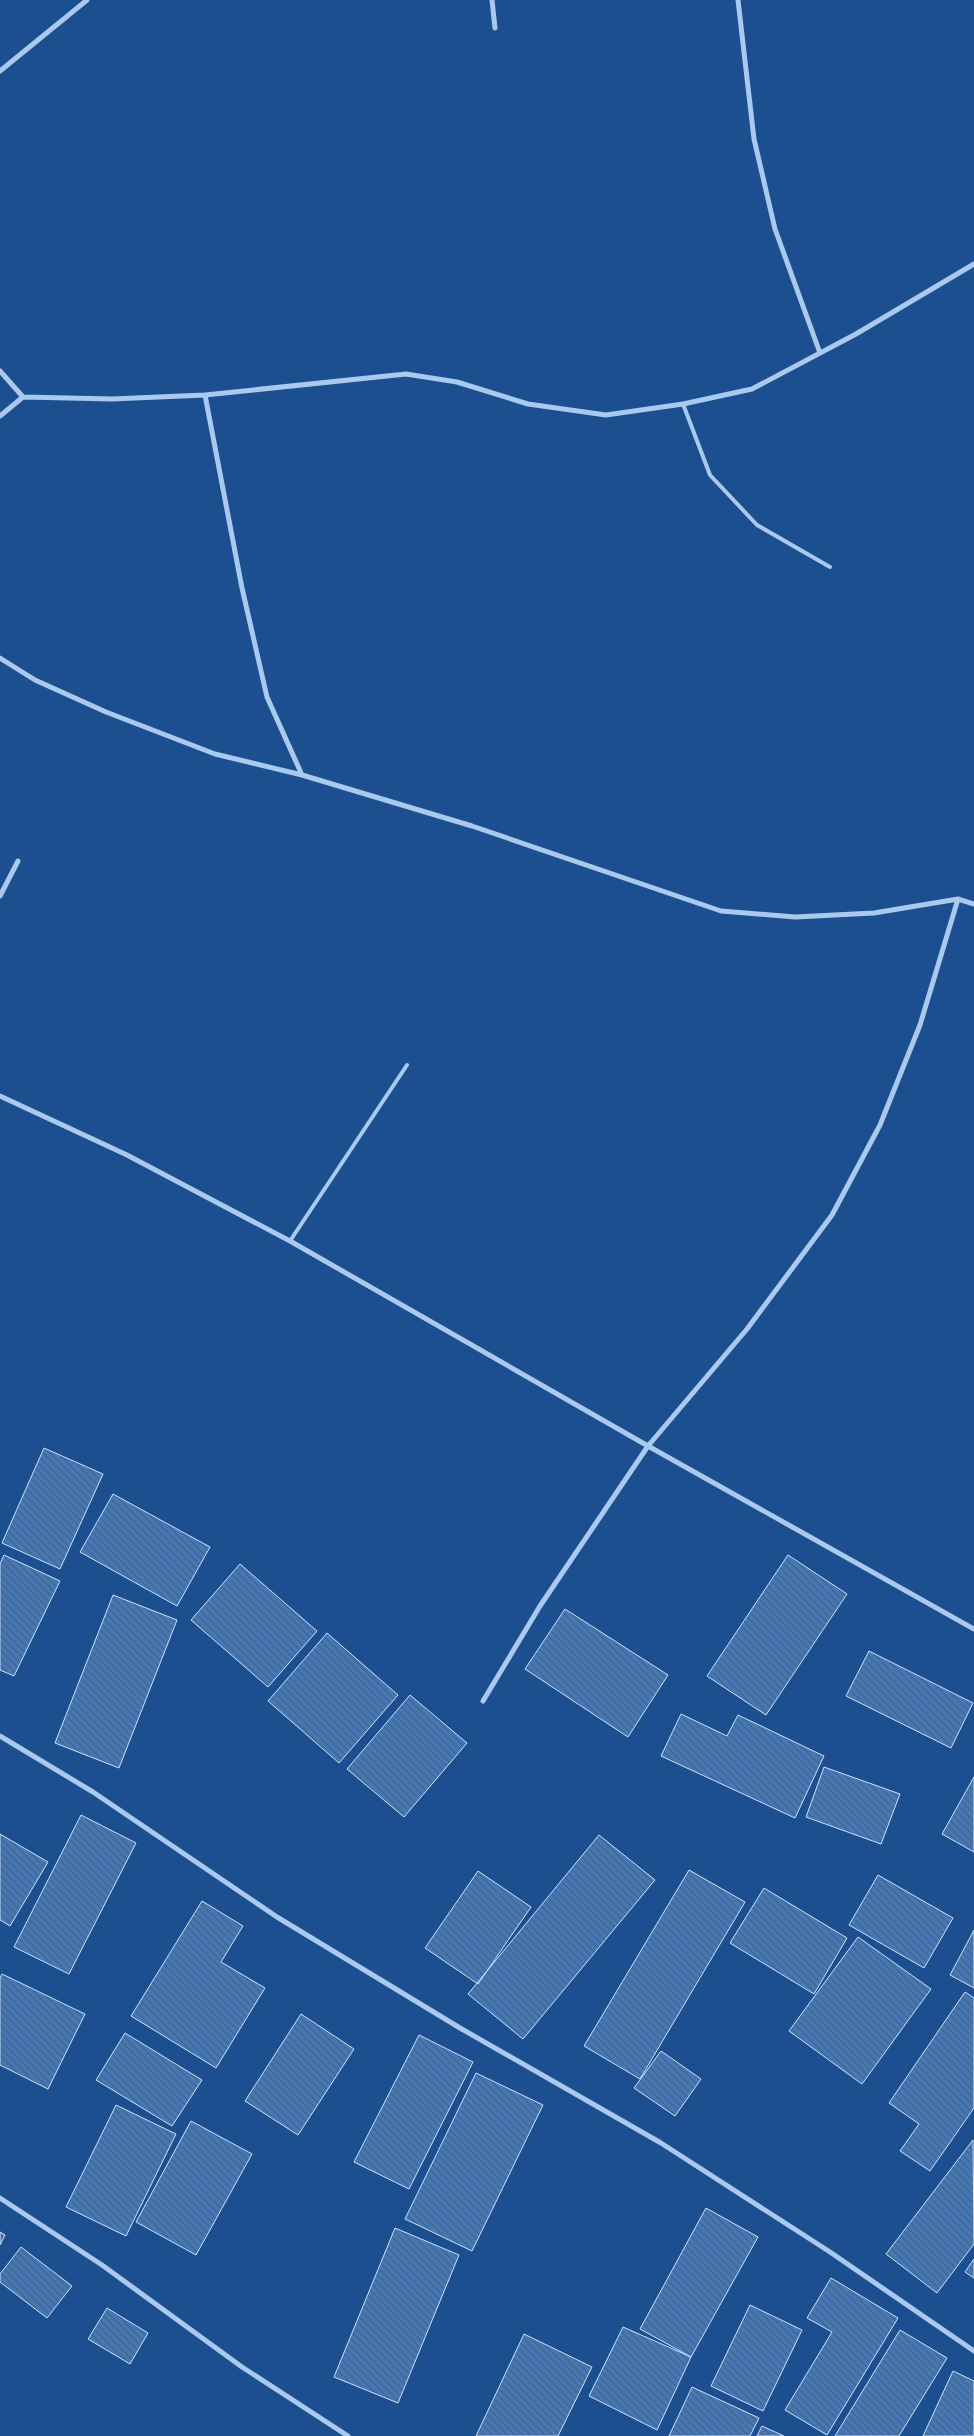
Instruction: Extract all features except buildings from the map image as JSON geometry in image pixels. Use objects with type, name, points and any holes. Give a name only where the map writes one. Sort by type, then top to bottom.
[{"type":"street","points":[[0,71],[87,0]]},
{"type":"street","points":[[492,0],[495,28]]},
{"type":"street","points":[[738,0],[754,139],[775,229],[820,353]]},
{"type":"street","points":[[0,416],[23,397],[112,398],[205,395],[406,374],[457,382],[528,404],[606,414],[683,404],[752,389],[820,353],[974,264]]},
{"type":"street","points":[[0,371],[23,397]]},
{"type":"street","points":[[205,395],[242,588],[267,697],[302,775]]},
{"type":"street","points":[[0,658],[35,680],[106,712],[215,754],[302,775],[472,826],[721,911],[795,917],[874,913],[958,899],[974,904]]},
{"type":"street","points":[[0,896],[18,861]]},
{"type":"street","points":[[483,1700],[540,1606],[648,1446],[747,1329],[832,1214],[880,1125],[920,1025],[958,899]]},
{"type":"street","points":[[0,1096],[127,1155],[290,1241],[974,1630]]},
{"type":"street","points":[[0,1736],[93,1792],[277,1916],[460,2028],[661,2144],[830,2252],[974,2351]]},
{"type":"street","points":[[0,2198],[102,2265],[242,2367],[348,2436]]},
{"type":"lane","points":[[683,404],[710,475],[756,524],[830,567]]},
{"type":"lane","points":[[290,1241],[407,1065]]}]
